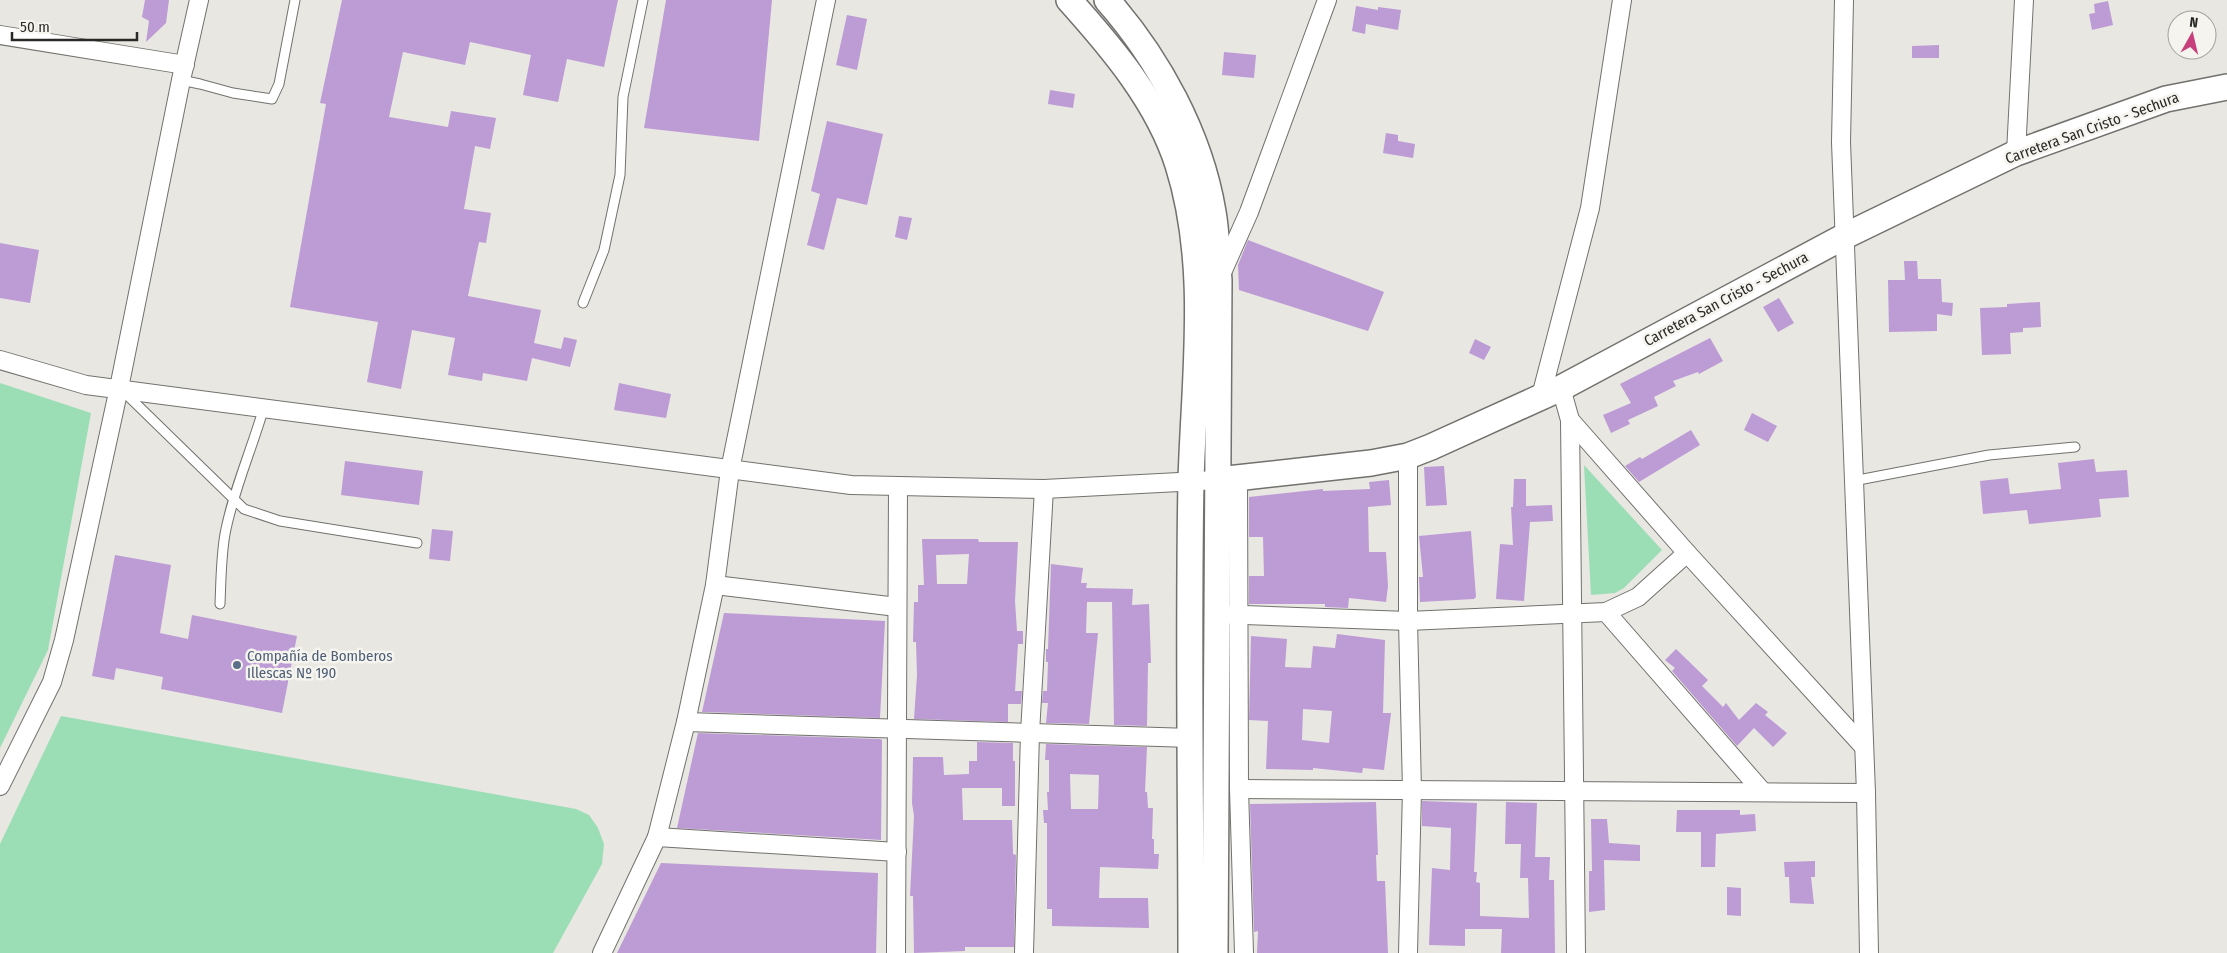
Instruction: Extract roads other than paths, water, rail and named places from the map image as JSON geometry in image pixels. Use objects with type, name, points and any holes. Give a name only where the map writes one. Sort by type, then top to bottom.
[{"type":"main road","points":[[1069,0],[1110,46],[1155,114],[1177,163],[1190,214],[1198,278],[1191,482],[1191,953]]},
{"type":"main road","points":[[1107,0],[1130,26],[1175,100],[1200,159],[1214,212],[1228,480],[1228,614],[1216,953]]},
{"type":"main road","name":"Carretera San Cristo - Sechura","points":[[1228,480],[1371,463],[1408,456],[1458,436],[1551,392],[1845,236],[2016,153],[2166,99],[2227,87]]},
{"type":"street","points":[[0,786],[52,682],[64,640],[119,388],[199,0]]},
{"type":"street","points":[[602,953],[657,836],[686,722],[716,585],[730,470],[826,0]]},
{"type":"street","points":[[1219,280],[1249,212],[1327,0]]},
{"type":"street","points":[[1622,0],[1590,208],[1551,392],[1570,420],[1686,552],[1864,747]]},
{"type":"street","points":[[1844,0],[1841,142],[1866,793],[1869,953]]},
{"type":"street","points":[[2016,153],[2024,0]]},
{"type":"street","points":[[0,35],[183,73]]},
{"type":"street","points":[[0,360],[86,384],[851,485],[1044,489],[1228,480]]},
{"type":"street","points":[[1570,420],[1576,953]]},
{"type":"street","points":[[1408,456],[1408,621],[1412,790],[1408,953]]},
{"type":"street","points":[[896,953],[898,487]]},
{"type":"street","points":[[1024,953],[1030,733],[1044,489]]},
{"type":"street","points":[[1244,953],[1239,789],[1228,614],[1408,621],[1606,612],[1638,597],[1686,552]]},
{"type":"street","points":[[716,585],[897,606]]},
{"type":"street","points":[[1606,612],[1762,791]]},
{"type":"street","points":[[686,722],[1191,738]]},
{"type":"street","points":[[1239,789],[1866,793]]},
{"type":"street","points":[[657,836],[897,852]]},
{"type":"lane","points":[[183,73],[200,84],[233,93],[272,99],[279,84],[295,0]]},
{"type":"lane","points":[[583,303],[604,250],[620,175],[623,97],[643,0]]},
{"type":"lane","points":[[119,388],[157,422],[244,508],[280,521],[417,543]]},
{"type":"lane","points":[[220,604],[225,532],[264,407]]},
{"type":"lane","points":[[1853,481],[1989,455],[2075,447]]},
{"type":"place","name":"Compañía de Bomberos Illescas Nº 190","points":[[237,665]]}]
